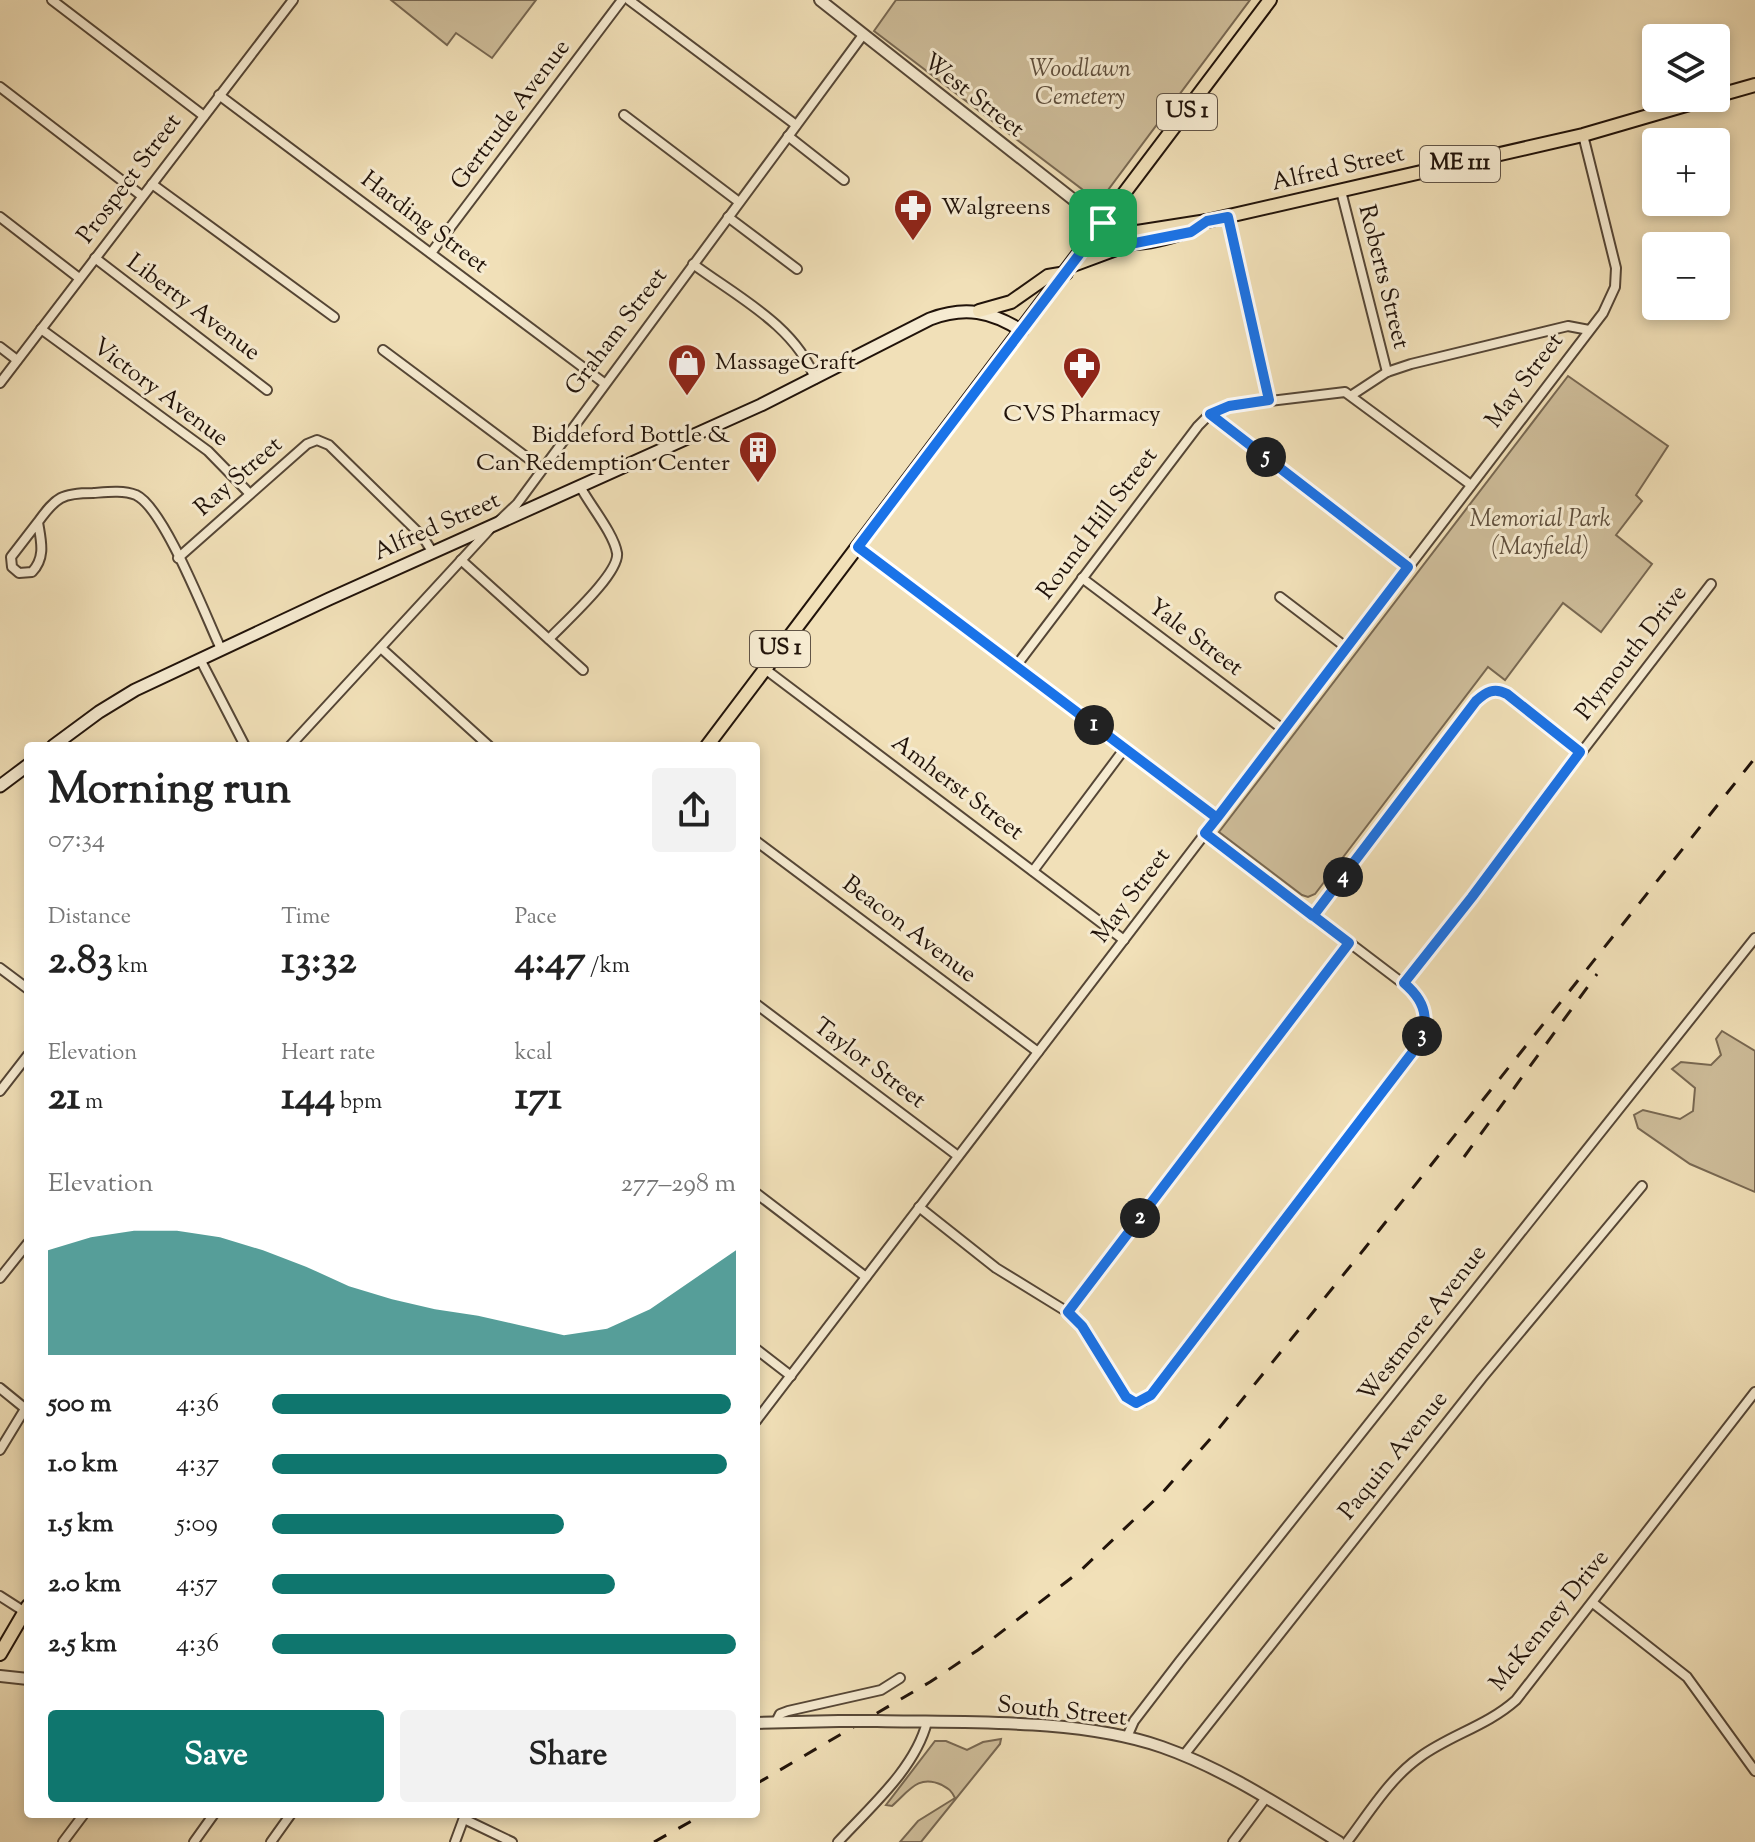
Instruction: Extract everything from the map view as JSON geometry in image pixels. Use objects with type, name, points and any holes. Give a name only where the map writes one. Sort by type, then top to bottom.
[{"type":"main road","name":"US 1","points":[[710,742],[1270,0]]},
{"type":"main road","name":"Alfred Street","points":[[1730,92],[1755,85]]},
{"type":"main road","name":"Alfred Street","points":[[1103,223],[1137,232],[1228,217],[1583,135],[1662,112]]},
{"type":"main road","name":"Alfred Street","points":[[59,742],[123,697],[200,659],[581,488],[815,379],[930,319],[954,311],[979,311],[1017,300],[1048,276],[1130,244],[1191,232],[1207,221]]},
{"type":"main road","points":[[1103,223],[1109,239],[1130,244]]},
{"type":"main road","points":[[979,311],[996,316],[1022,331]]},
{"type":"main road","points":[[0,786],[24,768]]},
{"type":"main road","points":[[0,1654],[24,1612]]},
{"type":"street","points":[[52,0],[204,116]]},
{"type":"street","name":"Prospect Street","points":[[0,383],[293,0]]},
{"type":"street","name":"Gertrude Avenue","points":[[431,253],[622,0]]},
{"type":"street","points":[[629,0],[796,125]]},
{"type":"street","name":"West Street","points":[[820,0],[1103,223]]},
{"type":"street","name":"Graham Street","points":[[294,742],[461,560],[517,504],[863,35]]},
{"type":"street","points":[[0,87],[142,196]]},
{"type":"street","name":"Harding Street","points":[[219,95],[604,383]]},
{"type":"street","points":[[624,115],[739,202]]},
{"type":"street","name":"May Street","points":[[760,1416],[1610,300],[1616,272],[1583,135]]},
{"type":"street","points":[[788,136],[844,180]]},
{"type":"street","points":[[152,184],[334,317]]},
{"type":"street","name":"Roberts Street","points":[[1341,191],[1387,372]]},
{"type":"street","points":[[0,217],[79,278]]},
{"type":"street","points":[[728,217],[797,269]]},
{"type":"street","points":[[1228,217],[1269,400]]},
{"type":"street","name":"Liberty Avenue","points":[[95,258],[267,390]]},
{"type":"street","points":[[693,264],[783,330],[799,347],[815,379]]},
{"type":"street","name":"Roberts Street","points":[[1352,395],[1387,372],[1568,326],[1589,330]]},
{"type":"street","name":"Victory Avenue","points":[[41,329],[208,451],[250,494]]},
{"type":"street","points":[[0,347],[17,360]]},
{"type":"street","points":[[383,350],[541,468]]},
{"type":"street","points":[[1408,567],[1210,414],[1229,406],[1269,400],[1337,392],[1352,395],[1471,485]]},
{"type":"street","name":"Round Hill Street","points":[[1016,666],[1152,484],[1210,414]]},
{"type":"street","name":"Ray Street","points":[[178,558],[307,444],[320,440],[329,445],[423,537],[433,553]]},
{"type":"street","points":[[549,639],[610,574],[617,559],[613,543],[581,488]]},
{"type":"street","points":[[38,522],[41,558],[32,572],[19,573],[12,567],[11,557],[50,505],[62,496],[130,493],[144,500],[156,513],[221,649]]},
{"type":"street","points":[[858,547],[1217,818]]},
{"type":"street","points":[[461,560],[583,670]]},
{"type":"street","name":"Yale Street","points":[[1082,578],[1284,730]]},
{"type":"street","name":"Plymouth Drive","points":[[1406,979],[1711,584]]},
{"type":"street","points":[[1280,597],[1347,648]]},
{"type":"street","points":[[381,648],[485,742]]},
{"type":"street","points":[[200,659],[243,742]]},
{"type":"street","name":"Amherst Street","points":[[765,669],[1124,940]]},
{"type":"street","points":[[1313,916],[1476,701],[1493,690],[1507,694],[1580,752]]},
{"type":"street","points":[[1033,871],[1125,748]]},
{"type":"street","points":[[919,1207],[996,1268],[1068,1312],[1082,1326],[1126,1397],[1136,1403],[1151,1395],[1417,1045],[1425,1027],[1425,1013],[1406,979],[1349,943],[1205,833]]},
{"type":"street","name":"Beacon Avenue","points":[[760,844],[1038,1052]]},
{"type":"street","name":"Westmore Avenue","points":[[1127,1737],[1139,1714],[1755,938]]},
{"type":"street","points":[[1068,1312],[1349,943]]},
{"type":"street","points":[[0,968],[24,986]]},
{"type":"street","name":"Taylor Street","points":[[760,1007],[958,1156]]},
{"type":"street","points":[[0,1091],[4,1078],[24,1059]]},
{"type":"street","name":"Paquin Avenue","points":[[1184,1755],[1482,1378],[1642,1186]]},
{"type":"street","points":[[760,1196],[866,1277]]},
{"type":"street","points":[[0,1278],[24,1248]]},
{"type":"street","points":[[760,1352],[791,1376]]},
{"type":"street","points":[[0,1388],[24,1406]]},
{"type":"street","name":"McKenney Drive","points":[[1347,1842],[1414,1761],[1490,1720],[1516,1700],[1755,1392]]},
{"type":"street","points":[[0,1450],[24,1413]]},
{"type":"street","points":[[0,1596],[24,1608]]},
{"type":"street","points":[[1593,1603],[1687,1677],[1755,1771]]},
{"type":"street","points":[[0,1676],[24,1679]]},
{"type":"street","points":[[776,1722],[780,1714],[788,1711],[881,1690],[900,1678]]},
{"type":"street","name":"South Street","points":[[760,1723],[877,1721],[1014,1725],[1086,1730],[1127,1737],[1184,1755],[1210,1767],[1339,1842]]},
{"type":"street","points":[[838,1842],[903,1767],[919,1743],[927,1722]]},
{"type":"street","points":[[1233,1842],[1265,1799]]},
{"type":"street","points":[[63,1842],[81,1818]]},
{"type":"street","points":[[194,1842],[211,1818]]},
{"type":"street","points":[[271,1842],[288,1818]]},
{"type":"street","points":[[455,1842],[464,1818]]},
{"type":"street","points":[[469,1818],[512,1842]]},
{"type":"green space","points":[[391,0],[536,0],[492,58],[456,33],[447,45]]},
{"type":"green space","name":"Woodlawn Cemetery","points":[[896,0],[1250,0],[1099,202],[874,31]]},
{"type":"green space","name":"Memorial Park (Mayfield)","points":[[1568,376],[1668,446],[1636,495],[1642,501],[1616,535],[1652,564],[1601,632],[1563,603],[1505,680],[1488,667],[1315,894],[1308,897],[1302,895],[1219,832]]},
{"type":"green space","points":[[1722,1031],[1755,1051],[1755,1192],[1690,1164],[1638,1128],[1634,1115],[1643,1110],[1680,1119],[1693,1111],[1695,1088],[1672,1069],[1681,1062],[1711,1065],[1721,1055],[1716,1039]]},
{"type":"green space","points":[[1001,1739],[921,1842],[900,1842],[918,1821],[955,1798],[944,1786],[926,1782],[914,1786],[892,1806],[886,1805],[935,1741],[946,1741],[967,1750],[983,1742]]},
{"type":"railway","points":[[760,1782],[930,1682],[978,1650],[1079,1572],[1163,1492],[1211,1438],[1365,1248],[1755,758]]},
{"type":"railway","points":[[1464,1157],[1597,974]]},
{"type":"railway","points":[[654,1842],[697,1818]]},
{"type":"place","name":"Walgreens","points":[[913,242]]},
{"type":"place","name":"MassageCraft","points":[[687,397]]},
{"type":"place","name":"CVS Pharmacy","points":[[1082,400]]},
{"type":"place","name":"Biddeford Bottle & Can Redemption Center","points":[[758,484]]},
{"type":"route","points":[[1103,223],[858,547],[1217,818],[1205,833],[1296,904],[1349,943],[1068,1312],[1082,1326],[1126,1397],[1136,1403],[1151,1395],[1412,1053],[1424,1032],[1425,1013],[1417,996],[1404,983],[1580,752],[1507,694],[1497,690],[1486,693],[1476,701],[1313,916],[1205,833],[1217,818],[1408,567],[1210,414],[1229,406],[1269,400],[1228,217],[1207,221],[1191,232],[1130,244],[1109,239],[1103,223]]}]
